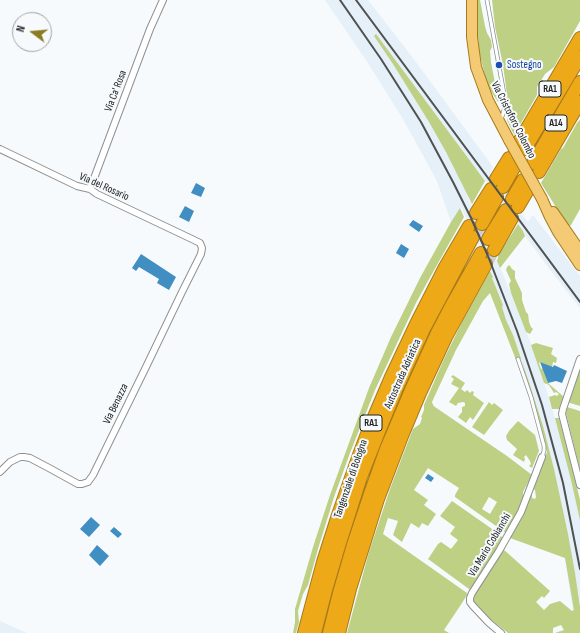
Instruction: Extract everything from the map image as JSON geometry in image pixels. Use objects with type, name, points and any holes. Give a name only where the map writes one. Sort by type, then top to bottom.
[{"type":"highway","name":"RA1","points":[[518,143],[580,36]]},
{"type":"highway","name":"A14","points":[[518,143],[580,57]]},
{"type":"highway","name":"A14","points":[[580,82],[536,168],[580,102]]},
{"type":"highway","points":[[479,218],[512,162]]},
{"type":"highway","points":[[491,244],[526,185]]},
{"type":"highway","name":"Tangenziale di Bologna","points":[[304,633],[321,569],[338,515],[370,426],[391,376],[445,267],[471,231]]},
{"type":"highway","name":"Autostrada Adriatica","points":[[315,633],[338,546],[361,477],[397,388],[471,231]]},
{"type":"highway","name":"Autostrada Adriatica","points":[[329,633],[353,545],[386,448],[437,333],[450,308],[483,258],[420,393],[402,436],[378,499],[350,589],[339,633]]},
{"type":"main road","name":"Via Cristoforo Colombo","points":[[472,0],[472,37],[476,67],[488,100],[500,123],[518,143],[556,228],[580,265]]},
{"type":"main road","name":"Via Cristoforo Colombo","points":[[542,199],[554,213],[580,251]]},
{"type":"street","name":"Via Ca' Rosa","points":[[90,189],[150,28],[163,0]]},
{"type":"street","name":"Via del Rosario","points":[[0,149],[77,186],[90,189],[97,194],[200,243]]},
{"type":"street","name":"Via Benazza","points":[[0,472],[10,462],[20,457],[24,457],[30,458],[78,484],[85,483],[90,479],[201,254],[202,248],[200,243]]},
{"type":"street","points":[[580,359],[562,414],[580,485]]},
{"type":"street","name":"Via Mario Cobianchi","points":[[501,633],[473,606],[470,600],[471,595],[500,551],[521,512],[542,457]]},
{"type":"lane","points":[[487,0],[505,99],[504,110],[500,123]]},
{"type":"lane","points":[[518,359],[531,397],[544,446],[542,457]]},
{"type":"shaded area","points":[[325,0],[368,0],[413,58],[493,167],[490,172],[528,222],[533,215],[580,276],[580,308],[525,236],[523,231],[486,181],[482,177],[475,183],[467,196],[500,267],[519,313],[533,349],[555,418],[559,418],[580,500],[580,633],[555,633],[575,626],[548,457],[521,359],[516,360],[492,278],[493,276],[461,207],[451,222],[437,181],[403,119],[366,60]]},
{"type":"shaded area","points":[[0,621],[27,633],[0,633]]},
{"type":"green space","points":[[478,0],[480,0],[485,26],[491,40],[491,62],[495,83],[500,98],[500,101],[498,102],[489,88],[479,51]]},
{"type":"green space","points":[[492,0],[580,0],[580,21],[554,67],[545,74],[537,87],[537,95],[514,135],[507,120],[508,102],[503,65],[495,27]]},
{"type":"green space","points":[[376,34],[485,181],[472,204],[446,152],[393,64],[374,36]]},
{"type":"green space","points":[[580,120],[580,209],[569,226],[541,183]]},
{"type":"green space","points":[[460,208],[464,217],[416,303],[375,390],[350,453],[334,497],[308,585],[303,594],[298,611],[299,622],[296,633],[293,633],[295,609],[313,547],[330,495],[369,388],[391,337],[420,278]]},
{"type":"green space","points":[[518,224],[525,236],[500,268],[497,261],[499,254]]},
{"type":"green space","points":[[509,265],[515,271],[515,278],[522,293],[522,300],[528,314],[529,322],[533,329],[530,334],[526,332],[511,293],[509,284],[511,281],[506,270]]},
{"type":"green space","points":[[490,271],[503,305],[502,307],[506,320],[513,335],[529,382],[543,426],[554,469],[575,573],[580,607],[580,633],[555,633],[564,630],[561,625],[553,628],[553,633],[508,633],[481,612],[474,602],[474,594],[503,549],[550,591],[544,598],[542,596],[536,602],[544,610],[550,604],[560,601],[572,611],[574,610],[565,558],[510,538],[531,493],[532,498],[535,499],[536,497],[535,490],[533,489],[547,452],[521,359],[516,360],[490,293],[483,301],[456,350],[432,402],[435,407],[507,456],[532,475],[523,492],[523,499],[518,512],[506,533],[455,497],[459,488],[428,468],[414,490],[428,500],[424,505],[436,514],[428,526],[422,523],[419,528],[411,523],[402,542],[393,535],[398,521],[388,518],[383,534],[467,593],[444,630],[449,633],[347,633],[369,552],[390,489],[413,429],[420,424],[424,405],[463,320]],"holes":[[[489,497],[497,502],[490,514],[482,509]]]},
{"type":"green space","points":[[536,343],[553,348],[551,354],[557,358],[556,363],[553,362],[552,367],[540,362],[539,363],[541,369],[543,368],[548,383],[564,397],[559,409],[552,409],[549,397],[555,395],[557,396],[559,394],[556,392],[554,393],[549,385],[544,383],[531,345]]},
{"type":"green space","points":[[580,368],[580,406],[569,402]]},
{"type":"green space","points":[[453,375],[465,383],[461,389],[465,392],[467,390],[470,393],[472,391],[474,392],[473,395],[484,403],[473,420],[470,417],[466,423],[458,417],[462,412],[462,407],[465,406],[465,403],[458,403],[456,406],[449,402],[459,388],[451,384],[454,379],[451,377]]},
{"type":"green space","points":[[489,402],[492,405],[494,403],[503,410],[484,435],[472,427]]},
{"type":"green space","points":[[567,407],[580,411],[580,470],[566,413]]},
{"type":"green space","points":[[555,418],[559,418],[571,463],[580,500],[580,520],[571,480]]},
{"type":"green space","points":[[518,421],[535,435],[539,451],[532,468],[529,466],[531,464],[526,455],[524,457],[524,462],[513,455],[517,449],[507,440],[506,436]]},
{"type":"green space","points":[[452,501],[504,539],[472,589],[469,589],[428,559],[441,542],[451,549],[458,540],[450,534],[455,527],[440,516]]},
{"type":"building","points":[[196,183],[205,188],[201,197],[191,193]]},
{"type":"building","points":[[185,206],[194,211],[189,222],[179,217]]},
{"type":"building","points":[[413,220],[423,226],[419,232],[409,225]]},
{"type":"building","points":[[401,244],[409,249],[404,258],[396,253]]},
{"type":"building","points":[[141,254],[176,277],[169,290],[157,283],[159,279],[139,267],[136,271],[132,268]]},
{"type":"building","points":[[540,362],[553,367],[554,365],[567,371],[562,383],[556,381],[548,383]]},
{"type":"building","points":[[428,474],[434,478],[431,482],[425,478]]},
{"type":"building","points":[[91,517],[100,525],[89,537],[80,529]]},
{"type":"building","points":[[114,527],[122,534],[118,538],[110,531]]},
{"type":"building","points":[[97,545],[109,556],[100,566],[89,555]]},
{"type":"tunnel","points":[[473,237],[482,224]]},
{"type":"tunnel","points":[[486,264],[494,250]]},
{"type":"railway","points":[[340,0],[381,59],[421,122],[453,182],[488,256],[517,331],[542,405],[563,483],[580,569]]},
{"type":"railway","points":[[356,0],[580,302]]},
{"type":"place","name":"Sostegno","points":[[499,65]]}]
